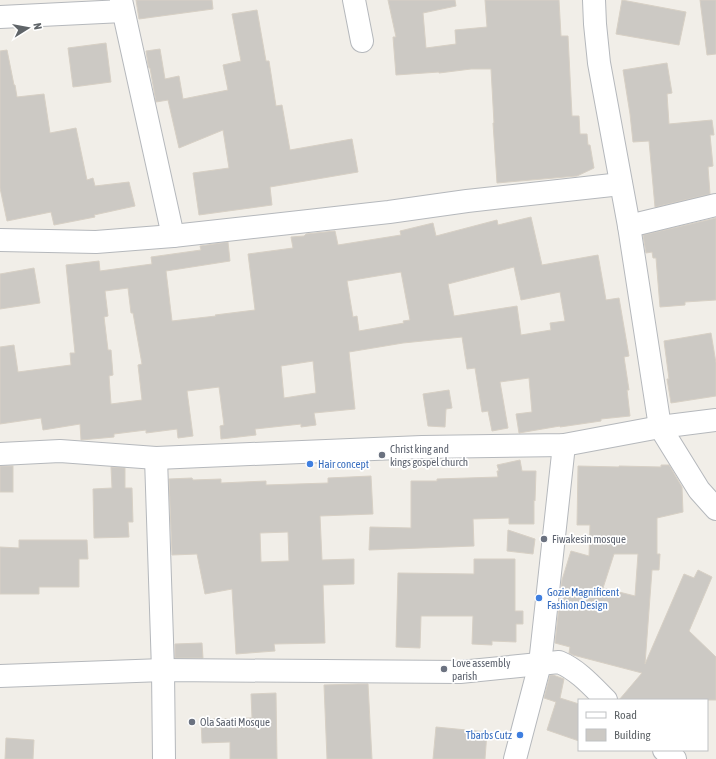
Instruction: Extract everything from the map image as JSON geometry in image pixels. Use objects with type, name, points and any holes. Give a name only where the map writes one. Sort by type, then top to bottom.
[{"type":"street","points":[[354,0],[362,41]]},
{"type":"street","points":[[594,0],[599,63],[629,226],[660,427],[699,490],[716,509]]},
{"type":"street","points":[[0,17],[122,5],[173,236]]},
{"type":"street","points":[[0,240],[96,242],[173,236],[621,184]]},
{"type":"street","points":[[629,226],[716,205]]},
{"type":"street","points":[[0,454],[60,452],[156,458],[422,447],[564,445],[660,427],[716,420]]},
{"type":"street","points":[[515,759],[540,664],[564,445]]},
{"type":"street","points":[[156,458],[163,670],[164,759]]},
{"type":"street","points":[[0,676],[163,670],[460,672],[559,662],[567,665],[581,676],[605,699]]},
{"type":"street","points":[[665,751],[675,759]]},
{"type":"building","points":[[136,0],[212,0],[213,9],[139,19]]},
{"type":"building","points":[[388,0],[455,0],[456,6],[423,13],[426,48],[456,44],[455,30],[487,27],[485,0],[559,0],[561,36],[568,36],[572,116],[579,116],[580,134],[587,134],[588,145],[590,145],[594,168],[577,176],[497,183],[491,69],[471,69],[439,73],[396,75],[393,37],[396,37]]},
{"type":"building","points":[[622,0],[686,12],[679,45],[616,34]]},
{"type":"building","points":[[700,0],[716,0],[716,54],[707,55]]},
{"type":"building","points":[[257,10],[266,61],[269,61],[276,106],[282,105],[290,150],[352,139],[358,172],[270,187],[272,205],[199,215],[193,173],[229,168],[223,130],[179,148],[168,100],[156,102],[146,51],[160,49],[165,79],[179,76],[183,99],[228,90],[223,65],[241,61],[232,14]]},
{"type":"building","points":[[106,43],[111,82],[73,87],[68,48]]},
{"type":"building","points":[[7,50],[17,97],[44,94],[50,133],[76,128],[87,180],[93,178],[95,186],[129,182],[135,206],[94,215],[95,217],[54,225],[51,212],[7,221],[0,188],[0,51]]},
{"type":"building","points":[[667,63],[672,93],[667,94],[669,124],[712,120],[714,135],[710,135],[713,166],[708,167],[710,194],[655,207],[649,141],[633,142],[623,70]]},
{"type":"building","points":[[531,217],[542,265],[598,255],[606,300],[619,298],[629,356],[624,357],[629,390],[627,390],[630,416],[601,419],[601,421],[519,433],[516,414],[532,412],[529,378],[500,382],[508,428],[492,431],[488,411],[482,412],[475,368],[467,369],[462,337],[403,343],[349,352],[355,409],[314,413],[316,425],[301,427],[301,424],[255,429],[256,435],[221,439],[220,426],[224,425],[219,387],[187,391],[193,436],[178,438],[177,429],[146,433],[146,430],[114,434],[114,437],[81,440],[80,424],[43,430],[41,418],[0,424],[0,347],[14,345],[18,372],[71,365],[70,353],[75,353],[66,265],[99,261],[100,271],[152,264],[151,257],[201,250],[200,246],[228,242],[230,261],[166,271],[172,321],[255,310],[248,254],[293,248],[291,237],[335,231],[338,245],[401,235],[400,231],[433,223],[436,236],[497,220],[498,225]],"holes":[[[514,267],[521,300],[560,292],[565,321],[550,323],[551,330],[521,335],[517,306],[454,316],[448,284]],[[401,272],[410,320],[403,321],[404,323],[359,331],[357,316],[353,317],[347,281]],[[128,288],[131,313],[133,313],[142,364],[138,365],[142,400],[111,404],[109,376],[113,375],[111,350],[108,350],[104,317],[108,316],[105,291]],[[313,361],[316,393],[284,398],[281,366]]]},
{"type":"building","points":[[716,218],[716,300],[685,302],[685,305],[660,307],[656,258],[653,258],[652,252],[646,253],[643,235]]},
{"type":"building","points":[[34,268],[40,303],[0,309],[0,274]]},
{"type":"building","points":[[711,333],[716,363],[716,396],[671,403],[667,379],[669,379],[664,341]]},
{"type":"building","points":[[449,390],[452,408],[446,409],[445,427],[428,426],[423,394]]},
{"type":"building","points":[[520,460],[522,471],[536,471],[534,524],[509,524],[509,518],[473,519],[474,546],[369,550],[370,527],[411,528],[411,481],[498,477],[497,471],[499,471],[497,465]]},
{"type":"building","points":[[661,465],[669,465],[682,487],[683,512],[657,518],[657,554],[660,554],[659,570],[652,570],[645,664],[684,574],[694,578],[698,570],[712,577],[689,631],[716,657],[716,700],[620,699],[642,673],[573,655],[569,653],[570,647],[555,643],[562,580],[571,551],[589,556],[590,525],[577,525],[578,466],[661,467]],"holes":[[[614,554],[638,554],[635,596],[603,588]]]},
{"type":"building","points":[[0,466],[13,466],[13,492],[0,492]]},
{"type":"building","points":[[111,467],[125,468],[125,488],[132,488],[133,522],[128,522],[129,537],[94,538],[93,489],[112,488]]},
{"type":"building","points":[[371,476],[373,514],[320,516],[322,560],[354,559],[354,584],[323,585],[325,643],[274,644],[275,651],[236,654],[232,589],[205,594],[197,554],[172,555],[169,479],[221,479],[221,483],[266,481],[266,485],[328,483],[328,478]],"holes":[[[288,532],[289,561],[261,562],[260,533]]]},
{"type":"building","points":[[508,530],[535,539],[533,554],[507,551]]},
{"type":"building","points":[[19,540],[87,540],[88,559],[79,559],[79,587],[39,587],[39,594],[0,594],[0,547],[19,548]]},
{"type":"building","points":[[474,559],[515,559],[515,611],[523,611],[523,624],[516,624],[516,642],[492,641],[492,645],[472,644],[473,616],[421,616],[420,648],[396,647],[398,573],[474,574]]},
{"type":"building","points":[[202,643],[203,658],[175,658],[175,644]]},
{"type":"building","points":[[550,675],[564,679],[560,698],[578,704],[578,741],[547,730],[556,702],[544,698]]},
{"type":"building","points":[[368,684],[372,759],[327,759],[324,685]]},
{"type":"building","points":[[276,693],[277,759],[230,759],[230,742],[202,743],[201,719],[252,718],[251,694]]},
{"type":"building","points":[[436,727],[487,732],[485,759],[433,759]]},
{"type":"building","points":[[6,738],[34,740],[33,759],[5,759]]},
{"type":"place","name":"Christ king and kings gospel church","points":[[382,455]]},
{"type":"place","name":"Hair concept","points":[[310,464]]},
{"type":"place","name":"Fiwakesin mosque","points":[[544,539]]},
{"type":"place","name":"Gozie Magnificent Fashion Design","points":[[539,598]]},
{"type":"place","name":"Love assembly parish","points":[[444,669]]},
{"type":"place","name":"Ola Saati Mosque","points":[[192,722]]},
{"type":"place","name":"Tbarbs Cutz","points":[[520,735]]}]
